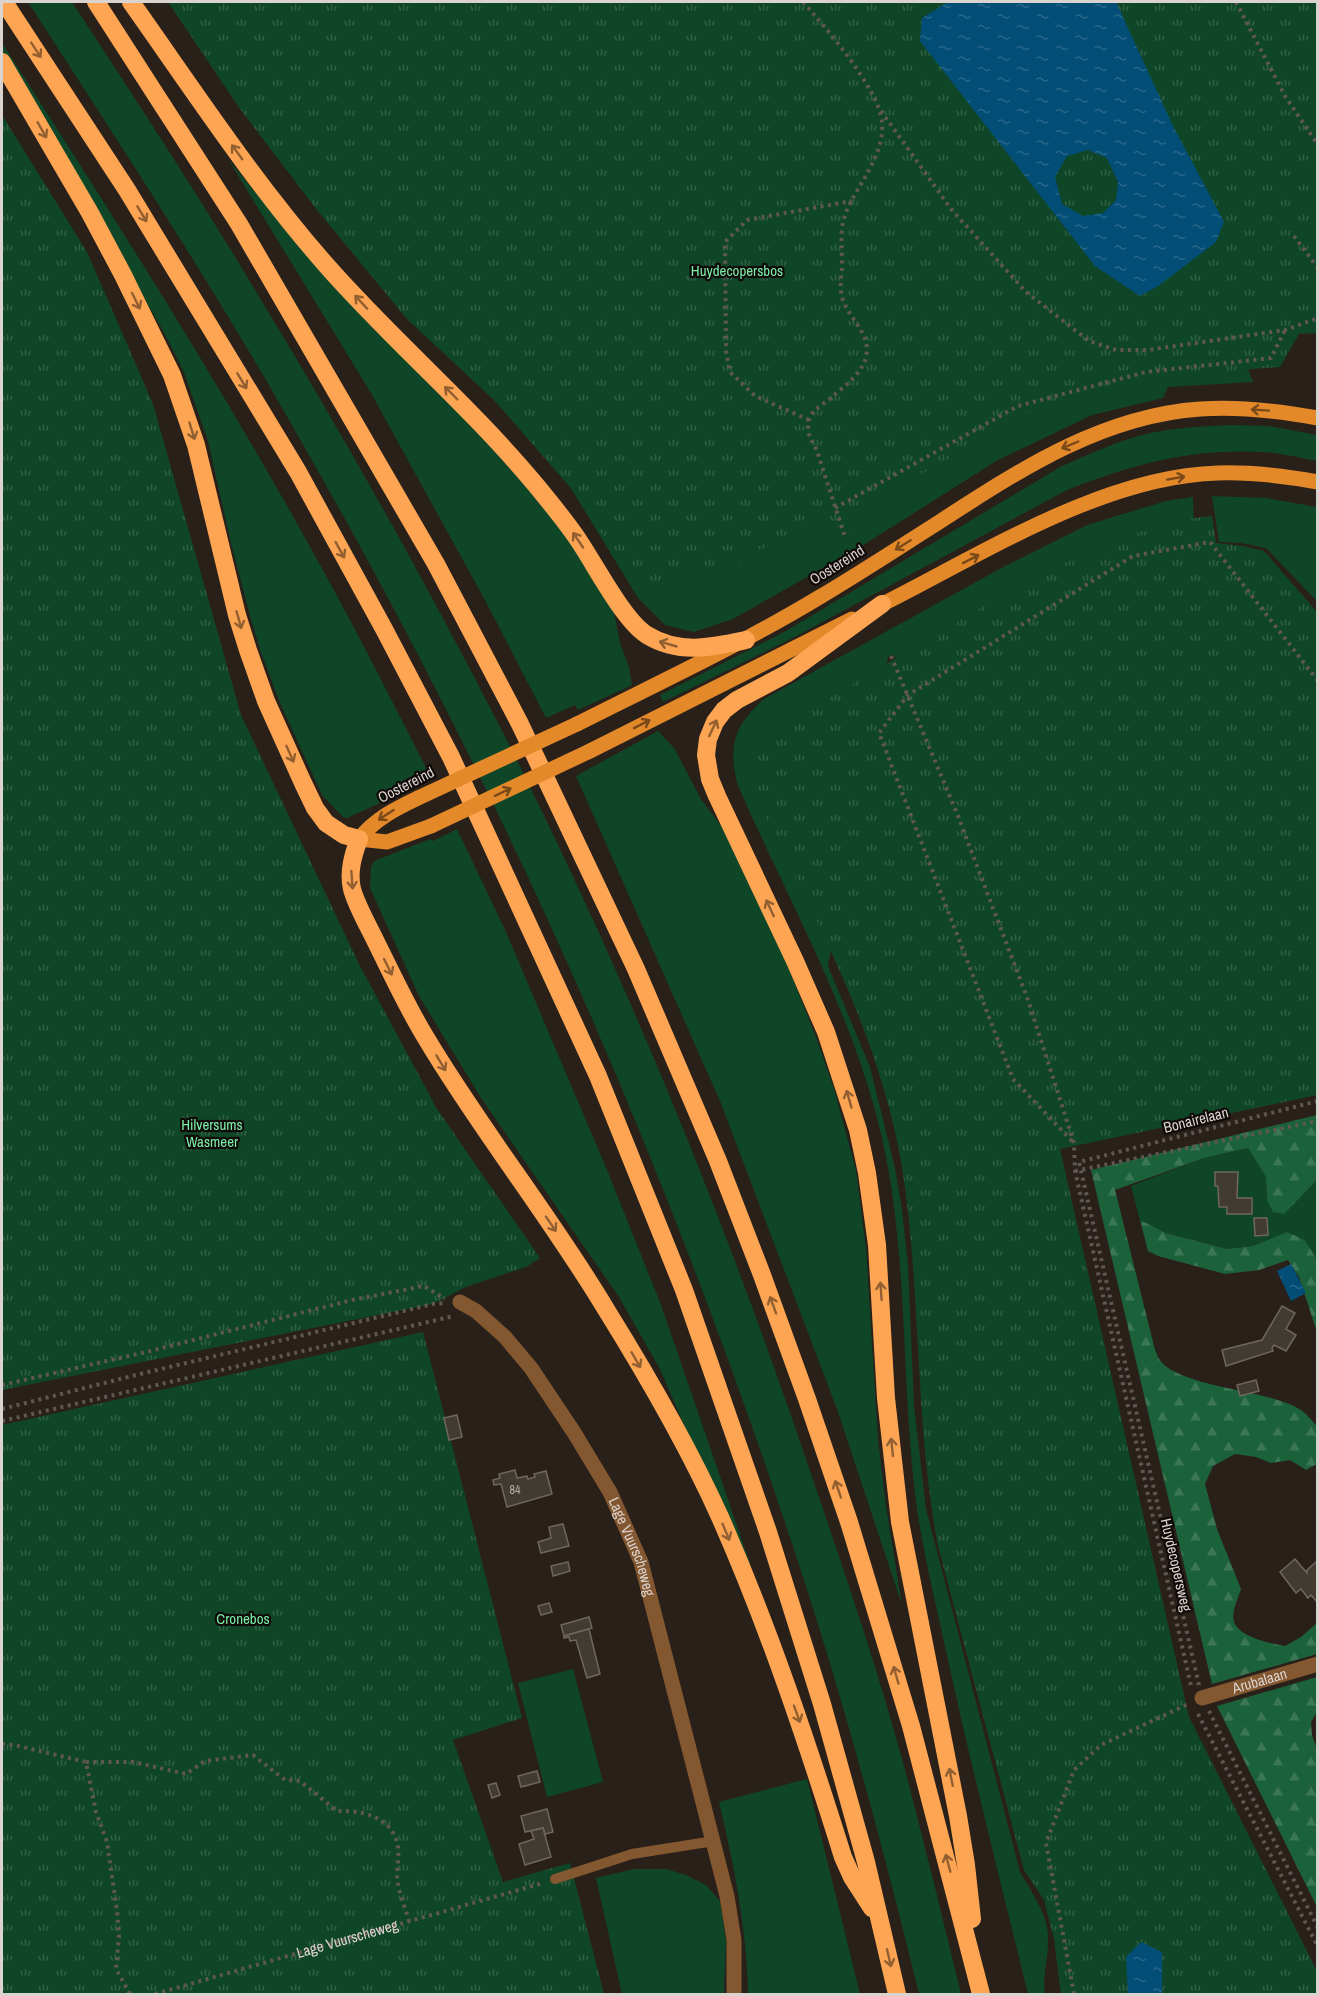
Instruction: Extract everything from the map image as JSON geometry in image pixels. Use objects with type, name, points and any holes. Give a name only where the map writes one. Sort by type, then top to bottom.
[{"type":"highway","points":[[4,2],[133,200],[297,472],[361,587],[451,757],[583,1044],[684,1290],[764,1521],[825,1716],[866,1862],[897,1995]]},
{"type":"highway","points":[[96,2],[239,224],[436,564],[520,724],[636,969],[718,1161],[807,1399],[881,1624],[911,1726],[974,1960],[981,1995]]},
{"type":"highway","points":[[131,2],[218,126],[294,226],[371,313],[507,450],[577,537],[634,625],[660,642],[692,649],[746,640]]},
{"type":"highway","points":[[2,62],[90,213],[172,375],[196,445],[237,615],[266,701],[315,808],[326,823],[344,835],[359,839],[351,865],[352,890],[411,1013],[453,1083],[557,1233],[606,1309],[679,1436],[718,1514],[771,1641],[802,1728],[845,1863],[881,1922]]},
{"type":"highway","points":[[882,604],[788,673],[737,700],[724,710],[715,722],[708,739],[707,767],[717,796],[826,1032],[858,1130],[867,1173],[877,1245],[886,1398],[900,1522],[966,1864],[972,1914],[974,1960]]},
{"type":"main road","name":"Oostereind","points":[[359,839],[382,816],[577,724],[746,640],[819,598],[1000,481],[1060,449],[1106,429],[1161,415],[1198,409],[1262,410],[1317,418]]},
{"type":"main road","points":[[359,839],[387,842],[431,826],[590,751],[1046,521],[1119,491],[1164,480],[1217,473],[1283,476],[1317,482]]},
{"type":"street","name":"Lage Vuurscheweg","points":[[460,1302],[476,1311],[505,1337],[531,1368],[575,1434],[609,1492],[640,1562],[727,1896],[734,1940],[734,1995]]},
{"type":"street","name":"Arubalaan","points":[[1199,1699],[1317,1664]]},
{"type":"lane","points":[[555,1879],[632,1854],[714,1840]]},
{"type":"path","points":[[803,2],[849,60],[878,108],[951,208],[1026,292],[1089,341],[1116,350],[1148,350],[1285,330],[1317,318]]},
{"type":"path","points":[[1236,2],[1285,96],[1317,145]]},
{"type":"path","points":[[845,537],[809,434],[809,420],[814,410],[855,375],[863,365],[866,355],[867,343],[864,335],[845,305],[841,293],[841,233],[843,221],[880,145],[882,121],[878,108]]},
{"type":"path","points":[[809,420],[755,396],[730,372],[726,351],[725,242],[747,220],[852,201]]},
{"type":"path","points":[[1294,236],[1317,268]]},
{"type":"path","points":[[835,508],[1018,406],[1146,372],[1271,358],[1285,330]]},
{"type":"path","points":[[1074,1143],[1013,1079],[879,733],[908,695],[1133,556],[1210,542],[1317,681]]},
{"type":"path","name":"Huydecopersweg","points":[[891,656],[958,816],[1028,1000],[1074,1143],[1075,1171],[1199,1699],[1317,1928]]},
{"type":"path","name":"Bonairelaan","points":[[1079,1162],[1317,1101]]},
{"type":"path","name":"Bonairelaan","points":[[1081,1169],[1317,1121]]},
{"type":"path","name":"Huydecopersweg","points":[[1079,1162],[1199,1699],[1198,1716],[1317,1947]]},
{"type":"path","points":[[1075,1171],[1081,1169]]},
{"type":"path","points":[[2,1385],[146,1352],[352,1300],[424,1286],[442,1299],[460,1302]]},
{"type":"path","points":[[2,1409],[433,1304],[460,1302]]},
{"type":"path","points":[[2,1421],[476,1311]]},
{"type":"path","points":[[1074,1995],[1046,1843],[1074,1770],[1101,1745],[1199,1699]]},
{"type":"path","points":[[2,1744],[86,1762],[133,1762],[186,1774],[205,1761],[253,1755],[285,1779],[300,1781],[337,1811],[354,1810],[373,1815],[393,1831],[398,1844],[398,1878],[409,1921]]},
{"type":"path","points":[[86,1762],[96,1812],[107,1842],[119,1936],[116,1969],[130,1995]]},
{"type":"path","name":"Lage Vuurscheweg","points":[[155,1995],[555,1879]]},
{"type":"green space","points":[[28,2],[72,2],[215,225],[323,404],[413,562],[498,723],[586,904],[704,1182],[808,1465],[892,1722],[961,1994],[919,1994],[851,1734],[769,1474],[651,1160],[609,1057],[517,853],[402,624],[285,413],[191,257]]},
{"type":"green space","name":"Huydecopersbos","points":[[168,2],[1317,2],[1317,333],[1299,334],[1280,367],[1146,377],[1034,409],[846,518],[849,531],[845,540],[836,536],[829,524],[742,556],[740,570],[726,563],[635,590],[582,501],[495,401],[407,319],[317,210],[240,109]]},
{"type":"green space","points":[[2,43],[213,378],[344,608],[429,774],[402,787],[404,792],[347,818],[343,817],[322,795],[280,703],[260,650],[231,543],[208,441],[183,370],[162,329],[2,51]]},
{"type":"green space","name":"Hilversums Wasmeer","points":[[2,115],[87,252],[153,404],[241,715],[359,964],[437,1109],[540,1258],[526,1267],[466,1287],[433,1304],[2,1390]]},
{"type":"green space","points":[[228,159],[289,233],[502,456],[572,541],[613,607],[632,685],[578,710],[575,705],[546,718],[486,602],[371,393]]},
{"type":"green space","points":[[1242,353],[1253,382],[1168,387],[1163,398],[1092,415],[998,460],[860,547],[733,619],[694,632],[665,625],[638,598],[569,485]]},
{"type":"green space","points":[[1230,425],[1268,426],[1317,435],[1317,461],[1263,452],[1237,451],[1187,455],[1139,465],[1091,481],[1067,490],[789,640],[663,702],[660,695],[784,632],[1062,466],[1116,443],[1150,433]]},
{"type":"green space","points":[[1212,496],[1266,498],[1317,507],[1317,601],[1266,548],[1219,542]]},
{"type":"green space","points":[[1193,497],[1194,526],[897,658],[891,655],[888,657],[828,966],[870,1067],[895,1168],[908,1265],[914,1405],[926,1509],[1020,1872],[1043,1914],[1048,1933],[1045,1994],[1028,1994],[965,1737],[920,1527],[908,1410],[895,1212],[876,1114],[863,1071],[831,987],[737,783],[733,757],[734,746],[740,727],[764,699],[1005,566],[1087,525],[1166,501]]},
{"type":"green space","points":[[1212,516],[1216,543],[1264,551],[1317,612],[1317,1095],[1060,1149],[1189,1717],[1317,1971],[1317,1994],[1061,1994],[1054,1939],[1044,1900],[1024,1870],[938,1546],[925,1452],[908,1214],[902,1167],[891,1116],[860,1018],[818,924],[750,785],[751,767],[762,739],[917,645],[1025,584],[1086,553],[1118,540],[1181,521]]},
{"type":"green space","points":[[658,731],[674,748],[701,799],[722,827],[787,964],[835,1092],[856,1171],[866,1249],[878,1440],[902,1605],[837,1409],[720,1101],[576,776]]},
{"type":"green space","points":[[457,829],[506,932],[607,1170],[661,1305],[755,1578],[660,1369],[619,1297],[481,1098],[419,996],[370,888],[371,867],[374,861],[430,839],[433,841]]},
{"type":"green space","points":[[1317,1115],[1317,1180],[1284,1214],[1273,1212],[1267,1200],[1266,1177],[1248,1148],[1204,1158],[1115,1190],[1159,1359],[1169,1369],[1185,1376],[1286,1403],[1303,1412],[1317,1426],[1317,1464],[1306,1470],[1290,1460],[1271,1463],[1256,1457],[1235,1454],[1213,1466],[1205,1484],[1217,1529],[1241,1589],[1233,1614],[1237,1627],[1256,1639],[1285,1646],[1301,1637],[1317,1623],[1317,1654],[1212,1684],[1091,1170]]},
{"type":"green space","points":[[1248,1148],[1266,1177],[1267,1200],[1302,1195],[1317,1180],[1317,1260],[1305,1240],[1287,1232],[1253,1246],[1227,1249],[1166,1233],[1140,1220],[1131,1186],[1204,1158]]},
{"type":"green space","points":[[1140,1220],[1166,1233],[1227,1249],[1253,1246],[1287,1232],[1305,1240],[1317,1260],[1317,1332],[1299,1277],[1288,1260],[1259,1270],[1225,1274],[1158,1256],[1148,1251]]},
{"type":"green space","name":"Cronebos","points":[[423,1332],[522,1718],[453,1740],[503,1882],[570,1863],[604,1994],[2,1994],[2,1425]]},
{"type":"green space","points":[[573,1669],[603,1782],[547,1797],[518,1683]]},
{"type":"green space","points":[[1317,1677],[1317,1712],[1311,1722],[1312,1735],[1318,1752],[1317,1907],[1217,1706]]},
{"type":"green space","points":[[807,1779],[860,1994],[748,1994],[739,1898],[719,1802]]},
{"type":"green space","points":[[634,1869],[666,1869],[686,1875],[706,1885],[720,1901],[726,1941],[724,1994],[622,1994],[596,1878]]},
{"type":"water","points":[[948,2],[1116,2],[1173,126],[1224,222],[1216,242],[1158,286],[1140,296],[1095,266],[920,41],[922,18]],"holes":[[[1088,150],[1107,158],[1118,182],[1116,200],[1103,213],[1083,216],[1062,204],[1055,177],[1067,156]]]},
{"type":"water","points":[[1291,1264],[1306,1293],[1291,1301],[1277,1271]]},
{"type":"water","points":[[1141,1942],[1162,1952],[1162,1994],[1128,1994],[1126,1957]]},
{"type":"building","points":[[1215,1172],[1238,1172],[1237,1198],[1252,1198],[1252,1214],[1227,1214],[1227,1207],[1219,1207]]},
{"type":"building","points":[[1254,1218],[1267,1218],[1268,1235],[1255,1236]]},
{"type":"building","points":[[1282,1306],[1295,1313],[1286,1329],[1296,1335],[1286,1351],[1274,1345],[1273,1351],[1226,1366],[1222,1350],[1262,1340]]},
{"type":"building","points":[[1256,1380],[1259,1391],[1240,1396],[1237,1385]]},
{"type":"building","points":[[457,1415],[462,1437],[449,1440],[444,1418]]},
{"type":"building","points":[[515,1470],[517,1478],[527,1476],[528,1479],[535,1477],[534,1474],[546,1471],[552,1494],[507,1507],[501,1484],[494,1485],[493,1480],[500,1478],[499,1474]]},
{"type":"building","points":[[563,1524],[569,1546],[541,1553],[538,1542],[551,1538],[549,1527]]},
{"type":"building","points":[[1295,1559],[1307,1573],[1307,1570],[1316,1562],[1318,1564],[1318,1603],[1311,1595],[1308,1598],[1301,1589],[1296,1593],[1280,1572]]},
{"type":"building","points":[[568,1562],[570,1571],[553,1576],[551,1566]]},
{"type":"building","points":[[549,1603],[552,1612],[541,1615],[538,1606]]},
{"type":"building","points":[[589,1617],[592,1628],[564,1636],[561,1625]]},
{"type":"building","points":[[589,1629],[600,1674],[587,1678],[576,1640],[570,1641],[569,1637],[564,1638],[564,1636]]},
{"type":"building","points":[[537,1771],[540,1782],[521,1787],[518,1776]]},
{"type":"building","points":[[496,1783],[500,1795],[492,1798],[488,1785]]},
{"type":"building","points":[[547,1809],[553,1832],[545,1834],[543,1828],[525,1832],[521,1816]]},
{"type":"building","points":[[543,1828],[551,1857],[525,1865],[519,1844],[534,1839],[531,1831]]}]
